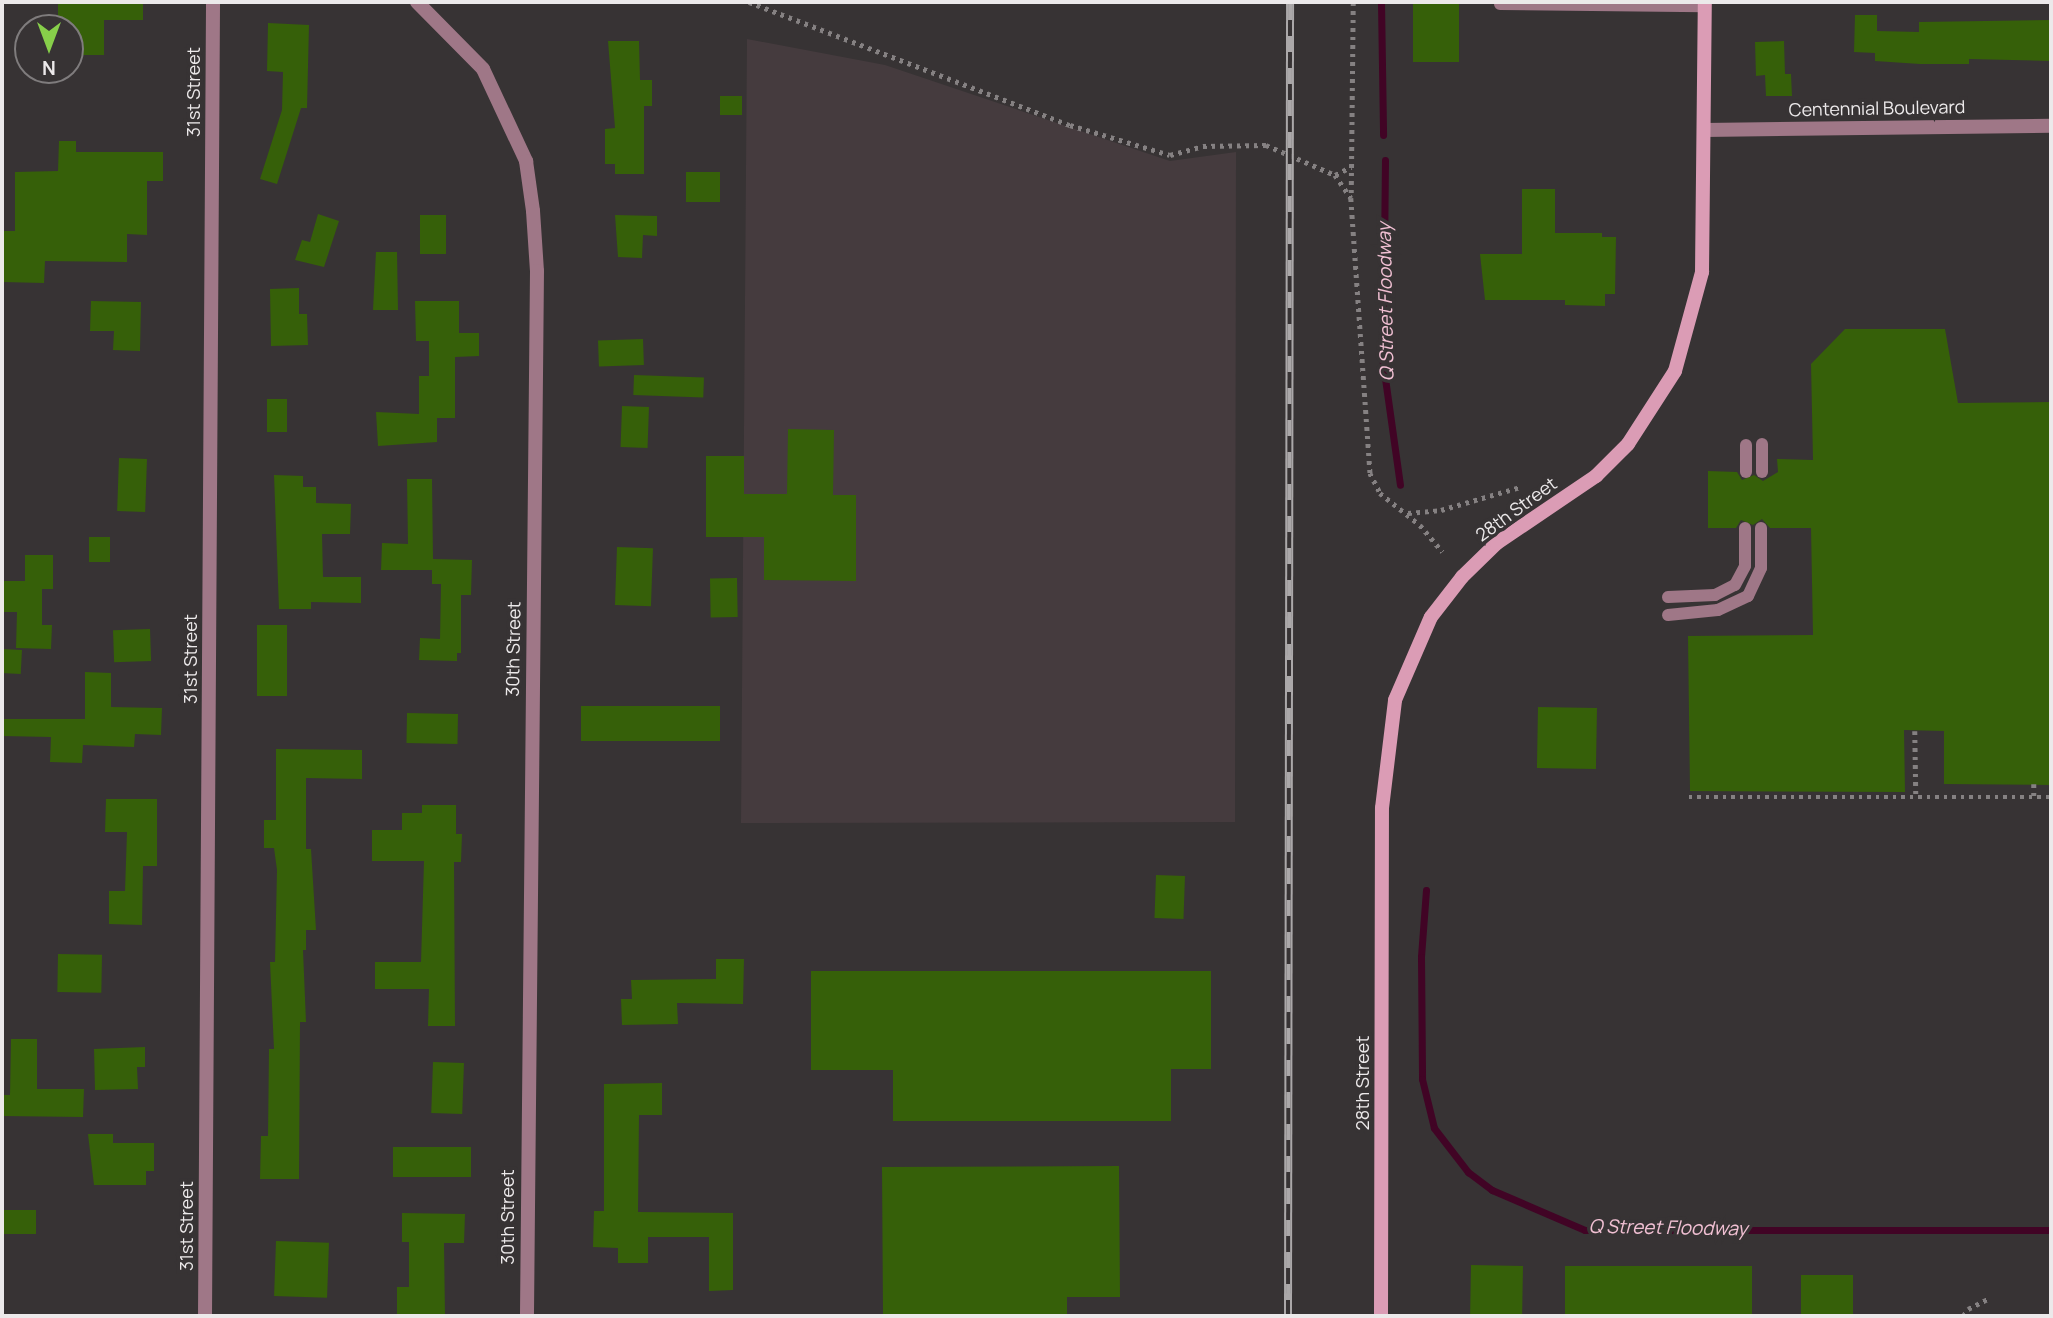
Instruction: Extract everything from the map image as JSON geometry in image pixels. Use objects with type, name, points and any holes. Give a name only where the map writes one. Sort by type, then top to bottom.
[{"type":"main road","name":"28th Street","points":[[1381,1316],[1382,808],[1395,700],[1431,617],[1462,576],[1497,543],[1596,476],[1629,444],[1675,371],[1702,272],[1705,4]]},
{"type":"street","name":"31st Street","points":[[205,1316],[213,2]]},
{"type":"street","name":"30th Street","points":[[417,2],[432,13],[483,69],[509,117],[526,161],[533,211],[537,271],[527,1316]]},
{"type":"street","name":"Centennial Boulevard","points":[[1704,130],[2051,126]]},
{"type":"lane","points":[[1500,4],[1705,4]]},
{"type":"lane","points":[[1762,444],[1762,472]]},
{"type":"lane","points":[[1746,445],[1746,472]]},
{"type":"lane","points":[[1668,597],[1715,595],[1735,585],[1745,566],[1745,528]]},
{"type":"lane","points":[[1668,615],[1718,610],[1748,596],[1761,568],[1761,528]]},
{"type":"path","points":[[749,2],[1070,125],[1170,155],[1203,146],[1266,145],[1335,175],[1351,198]]},
{"type":"path","points":[[1353,2],[1351,198],[1365,447],[1380,493],[1407,513],[1443,552]]},
{"type":"path","points":[[1335,175],[1351,167]]},
{"type":"path","points":[[1407,513],[1441,510],[1520,487]]},
{"type":"path","points":[[1915,731],[1916,796]]},
{"type":"path","points":[[2034,784],[2034,797]]},
{"type":"path","points":[[1689,797],[2051,797]]},
{"type":"path","points":[[1963,1316],[1968,1309],[1990,1298]]},
{"type":"shaded area","points":[[747,39],[885,65],[1170,161],[1236,152],[1235,822],[741,823]]},
{"type":"building","points":[[58,2],[143,2],[143,20],[104,20],[104,55],[84,55],[84,14],[58,14]]},
{"type":"building","points":[[1413,2],[1459,2],[1459,62],[1413,62]]},
{"type":"building","points":[[1855,15],[1877,15],[1877,31],[1919,32],[1919,22],[2051,20],[2051,61],[1969,59],[1969,64],[1920,64],[1875,61],[1875,53],[1854,52]]},
{"type":"building","points":[[268,23],[309,25],[307,108],[301,108],[277,184],[260,179],[282,110],[283,72],[267,71]]},
{"type":"building","points":[[608,41],[639,41],[640,80],[652,80],[652,106],[644,106],[644,174],[615,174],[615,164],[605,164],[605,129],[615,128]]},
{"type":"building","points":[[1784,41],[1785,74],[1791,74],[1792,96],[1766,96],[1765,75],[1756,76],[1755,42]]},
{"type":"building","points":[[720,96],[742,96],[742,115],[720,115]]},
{"type":"building","points":[[59,141],[76,141],[76,152],[163,152],[163,181],[147,181],[147,235],[127,234],[127,262],[45,261],[44,283],[2,282],[2,231],[15,231],[15,172],[58,171]]},
{"type":"building","points":[[686,172],[720,172],[720,202],[686,202]]},
{"type":"building","points":[[1522,189],[1555,189],[1555,233],[1602,233],[1602,237],[1616,237],[1615,294],[1605,294],[1605,306],[1565,305],[1565,300],[1485,300],[1480,254],[1522,254]]},
{"type":"building","points":[[318,214],[339,221],[324,267],[295,260],[302,240],[310,242]]},
{"type":"building","points":[[420,215],[446,215],[446,254],[420,254]]},
{"type":"building","points":[[615,215],[657,216],[657,236],[643,235],[642,258],[618,257]]},
{"type":"building","points":[[376,252],[397,252],[398,310],[373,310]]},
{"type":"building","points":[[299,288],[299,314],[307,314],[308,345],[271,346],[270,289]]},
{"type":"building","points":[[91,301],[141,302],[140,351],[113,350],[114,331],[90,331]]},
{"type":"building","points":[[415,301],[459,301],[459,333],[479,333],[479,356],[455,357],[455,418],[437,418],[437,442],[378,446],[376,412],[419,414],[419,376],[429,376],[429,341],[416,341]]},
{"type":"building","points":[[1845,329],[1945,329],[1958,403],[2051,402],[2051,785],[1944,784],[1944,731],[1904,730],[1905,792],[1690,791],[1688,636],[1813,635],[1811,528],[1770,528],[1762,519],[1753,525],[1741,520],[1736,528],[1708,528],[1708,471],[1737,472],[1742,480],[1754,475],[1763,481],[1778,472],[1777,459],[1813,460],[1811,364]]},
{"type":"building","points":[[643,339],[644,365],[599,367],[598,341]]},
{"type":"building","points":[[634,375],[704,377],[703,397],[633,395]]},
{"type":"building","points":[[267,399],[287,399],[287,432],[267,432]]},
{"type":"building","points":[[622,406],[649,407],[648,448],[621,447]]},
{"type":"building","points":[[788,429],[834,430],[833,495],[856,495],[856,581],[764,580],[764,537],[706,537],[706,456],[744,456],[744,494],[787,494]]},
{"type":"building","points":[[119,458],[147,459],[145,512],[117,511]]},
{"type":"building","points":[[274,475],[303,476],[303,487],[316,487],[316,503],[351,504],[350,534],[322,534],[323,577],[361,577],[361,603],[311,602],[311,609],[279,609]]},
{"type":"building","points":[[407,479],[432,479],[433,559],[472,560],[471,595],[461,595],[461,653],[457,653],[457,661],[419,660],[420,638],[440,639],[441,584],[432,584],[432,570],[381,570],[382,543],[408,544]]},
{"type":"building","points":[[89,537],[110,537],[110,562],[89,562]]},
{"type":"building","points":[[617,547],[653,548],[651,606],[615,605]]},
{"type":"building","points":[[25,555],[53,555],[53,589],[42,589],[42,625],[52,625],[51,649],[16,648],[17,612],[2,612],[2,581],[25,581]]},
{"type":"building","points":[[710,578],[737,578],[738,617],[711,617]]},
{"type":"building","points":[[257,625],[287,625],[287,696],[257,696]]},
{"type":"building","points":[[150,629],[151,661],[114,662],[113,630]]},
{"type":"building","points":[[2,649],[22,650],[21,674],[2,673]]},
{"type":"building","points":[[85,672],[111,673],[111,707],[162,708],[161,735],[135,734],[134,747],[83,745],[82,763],[50,762],[51,737],[2,736],[2,719],[85,719]]},
{"type":"building","points":[[581,706],[720,706],[720,741],[581,741]]},
{"type":"building","points":[[1538,707],[1597,708],[1596,769],[1537,768]]},
{"type":"building","points":[[407,713],[458,714],[457,744],[406,743]]},
{"type":"building","points":[[276,749],[362,750],[362,779],[306,778],[306,849],[311,849],[316,930],[306,930],[306,950],[303,950],[306,1022],[300,1022],[299,1179],[260,1179],[261,1136],[268,1136],[269,1049],[274,1049],[270,962],[275,962],[277,870],[274,848],[264,848],[264,820],[276,820]]},
{"type":"building","points":[[106,799],[157,799],[157,866],[143,866],[142,925],[109,924],[109,891],[125,891],[127,832],[105,832]]},
{"type":"building","points":[[422,805],[456,805],[456,834],[462,834],[461,862],[454,862],[455,1026],[428,1026],[429,989],[375,989],[375,962],[421,962],[424,861],[372,861],[372,830],[402,830],[402,813],[422,813]]},
{"type":"building","points":[[1156,875],[1185,876],[1183,919],[1154,918]]},
{"type":"building","points":[[58,954],[102,955],[101,993],[57,992]]},
{"type":"building","points":[[716,959],[744,959],[743,1004],[677,1003],[678,1024],[622,1025],[621,999],[632,999],[631,980],[716,979]]},
{"type":"building","points":[[811,971],[1211,971],[1211,1069],[1171,1069],[1171,1121],[893,1121],[893,1070],[811,1070]]},
{"type":"building","points":[[11,1039],[37,1039],[37,1089],[84,1089],[83,1117],[2,1116],[2,1095],[10,1095]]},
{"type":"building","points":[[145,1047],[145,1067],[137,1067],[138,1089],[95,1090],[94,1049]]},
{"type":"building","points":[[433,1062],[464,1063],[462,1114],[431,1113]]},
{"type":"building","points":[[662,1083],[662,1115],[639,1115],[638,1212],[733,1213],[733,1290],[709,1291],[709,1237],[648,1237],[648,1263],[618,1263],[618,1248],[593,1247],[594,1211],[604,1211],[604,1084]]},
{"type":"building","points":[[88,1134],[113,1134],[113,1143],[154,1143],[154,1171],[146,1171],[146,1185],[94,1185]]},
{"type":"building","points":[[393,1147],[471,1147],[471,1177],[393,1177]]},
{"type":"building","points":[[1119,1166],[1120,1297],[1067,1297],[1067,1316],[883,1316],[882,1167]]},
{"type":"building","points":[[4,1210],[36,1210],[36,1234],[4,1234]]},
{"type":"building","points":[[402,1213],[465,1214],[464,1243],[444,1243],[445,1316],[397,1316],[397,1287],[409,1287],[409,1242],[402,1242]]},
{"type":"building","points":[[276,1241],[329,1243],[327,1298],[274,1296]]},
{"type":"building","points":[[1471,1265],[1523,1266],[1522,1316],[1470,1316]]},
{"type":"building","points":[[1565,1266],[1752,1266],[1752,1316],[1565,1316]]},
{"type":"building","points":[[1801,1275],[1853,1275],[1853,1316],[1801,1316]]},
{"type":"waterway","name":"Q Street Floodway","points":[[1381,2],[1383,135]]},
{"type":"waterway","name":"Q Street Floodway","points":[[1385,160],[1383,364],[1400,485]]},
{"type":"waterway","name":"Q Street Floodway","points":[[1426,890],[1421,957],[1422,1079],[1434,1128],[1468,1172],[1492,1190],[1585,1230],[2051,1230]]},
{"type":"railway","points":[[1288,1316],[1290,2]]}]
